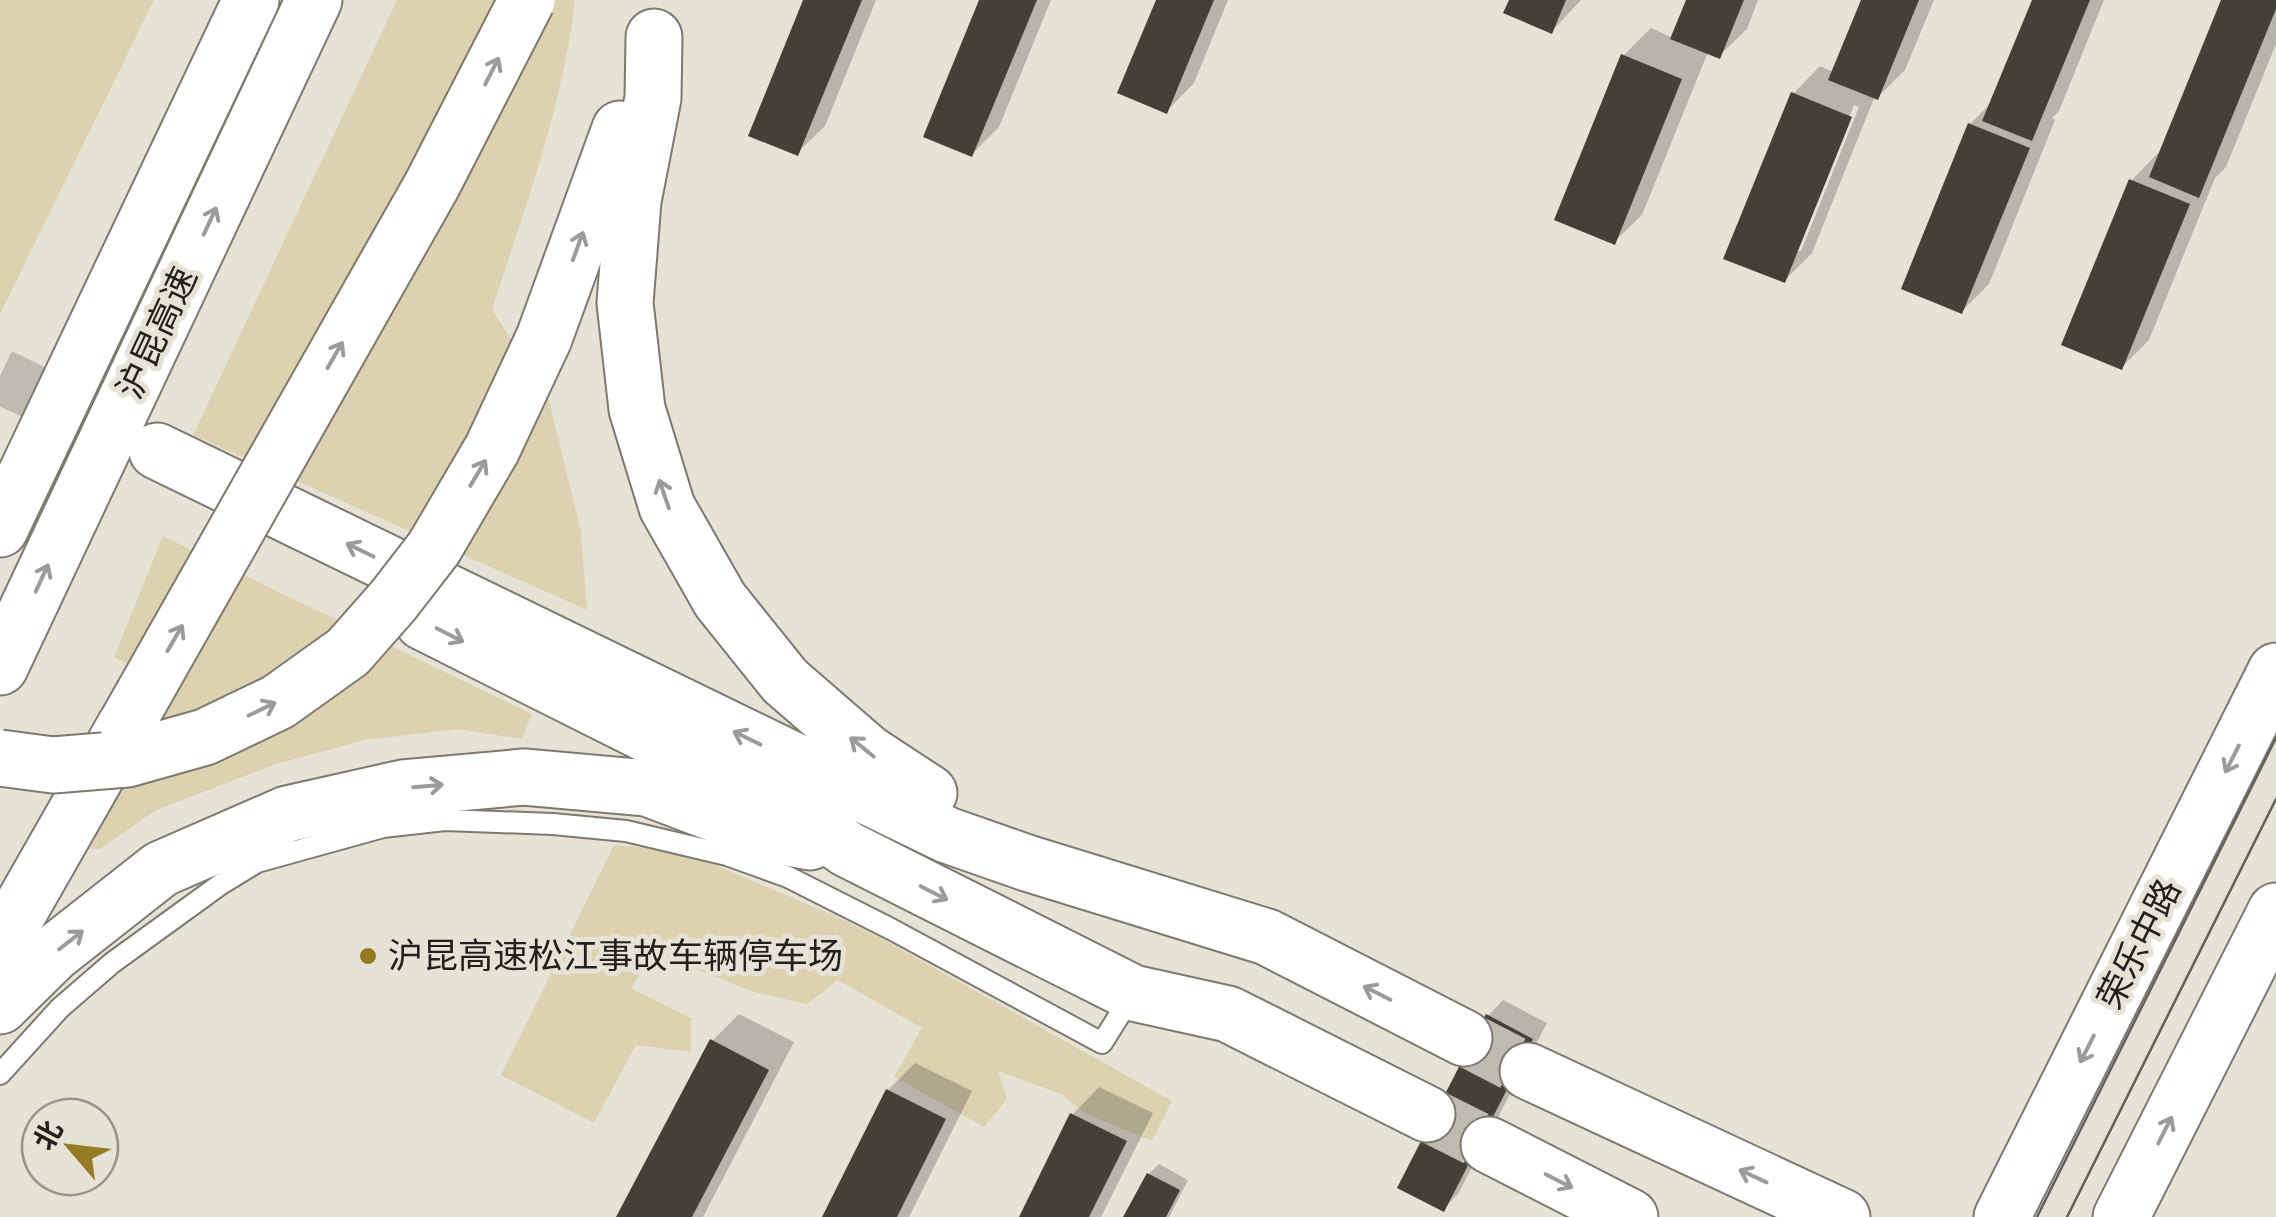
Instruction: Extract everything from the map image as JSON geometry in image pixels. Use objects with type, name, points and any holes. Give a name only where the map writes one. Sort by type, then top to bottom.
[{"type":"main road","points":[[0,497],[209,0]]},
{"type":"main road","name":"沪昆高速","points":[[0,528],[251,0]]},
{"type":"main road","name":"沪昆高速","points":[[0,667],[314,0]]},
{"type":"main road","points":[[0,945],[432,185],[527,0]]},
{"type":"main road","points":[[0,758],[53,765],[127,759],[205,738],[278,702],[348,652],[394,602],[434,548],[492,450],[544,338],[658,18]]},
{"type":"main road","points":[[658,18],[653,98],[633,201],[626,303],[638,409],[668,507],[720,600],[785,681],[868,753],[1028,863]]},
{"type":"main road","points":[[1427,1114],[1228,1014],[1133,994],[847,850],[784,803],[151,466],[947,835],[1268,937],[1464,1038]]},
{"type":"main road","name":"荣乐中路","points":[[2002,1217],[2276,672]]},
{"type":"main road","points":[[0,1006],[54,953],[161,869],[287,814],[403,788],[524,777],[647,788],[771,835],[847,850]]},
{"type":"main road","points":[[2121,1217],[2276,911]]},
{"type":"main road","points":[[1528,1071],[1842,1217]]},
{"type":"main road","points":[[1489,1145],[1630,1217]]},
{"type":"lane","points":[[0,1074],[60,1008],[112,963],[220,884],[257,862],[383,827],[444,820],[626,831],[727,856],[788,878],[891,929],[1102,1042],[1133,994]]},
{"type":"shaded area","points":[[0,0],[154,0],[0,314]]},
{"type":"shaded area","points":[[397,0],[575,0],[552,118],[492,309],[549,400],[581,532],[587,610],[193,435]]},
{"type":"shaded area","points":[[163,536],[532,714],[522,739],[457,729],[365,740],[276,764],[156,810],[100,849],[80,848],[165,682],[114,657]]},
{"type":"shaded area","points":[[614,845],[656,849],[717,866],[877,936],[1172,1101],[1152,1141],[1086,1114],[1061,1094],[998,1071],[1007,1099],[984,1127],[894,1077],[922,1028],[838,980],[807,1004],[754,992],[655,953],[631,988],[691,1018],[691,1052],[636,1045],[594,1123],[501,1075]]},
{"type":"building","points":[[803,0],[862,0],[798,156],[748,136]]},
{"type":"building","points":[[979,0],[1037,0],[972,157],[923,137]]},
{"type":"building","points":[[1156,0],[1214,0],[1167,114],[1117,93]]},
{"type":"building","points":[[1509,0],[1566,0],[1552,34],[1503,13]]},
{"type":"building","points":[[1686,0],[1744,0],[1720,59],[1670,39]]},
{"type":"building","points":[[1861,0],[1919,0],[1878,100],[1828,80]]},
{"type":"building","points":[[2032,0],[2090,0],[2032,141],[1982,121]]},
{"type":"building","points":[[2221,0],[2276,0],[2276,9],[2199,198],[2149,177]]},
{"type":"building","points":[[1621,54],[1682,79],[1615,245],[1554,220]]},
{"type":"building","points":[[1791,92],[1852,117],[1785,283],[1723,259]]},
{"type":"building","points":[[1968,123],[2030,148],[1962,314],[1901,289]]},
{"type":"building","points":[[2129,179],[2190,204],[2122,370],[2061,345]]},
{"type":"building","points":[[1486,1014],[1533,1039],[1444,1212],[1397,1188]]},
{"type":"building","points":[[710,1039],[769,1070],[692,1217],[616,1217]]},
{"type":"building","points":[[886,1089],[946,1119],[897,1217],[822,1217]]},
{"type":"building","points":[[1070,1113],[1127,1141],[1089,1217],[1019,1217]]},
{"type":"building","points":[[1147,1173],[1180,1190],[1166,1217],[1123,1217]]},
{"type":"tunnel","points":[[0,376],[155,450]]},
{"type":"tunnel","points":[[1464,1038],[1528,1071]]},
{"type":"tunnel","points":[[1427,1114],[1489,1145]]},
{"type":"tram line","points":[[2037,1217],[2276,738]]},
{"type":"tram line","points":[[2067,1217],[2276,799]]},
{"type":"place","name":"沪昆高速松江事故车辆停车场","points":[[368,956]]}]
